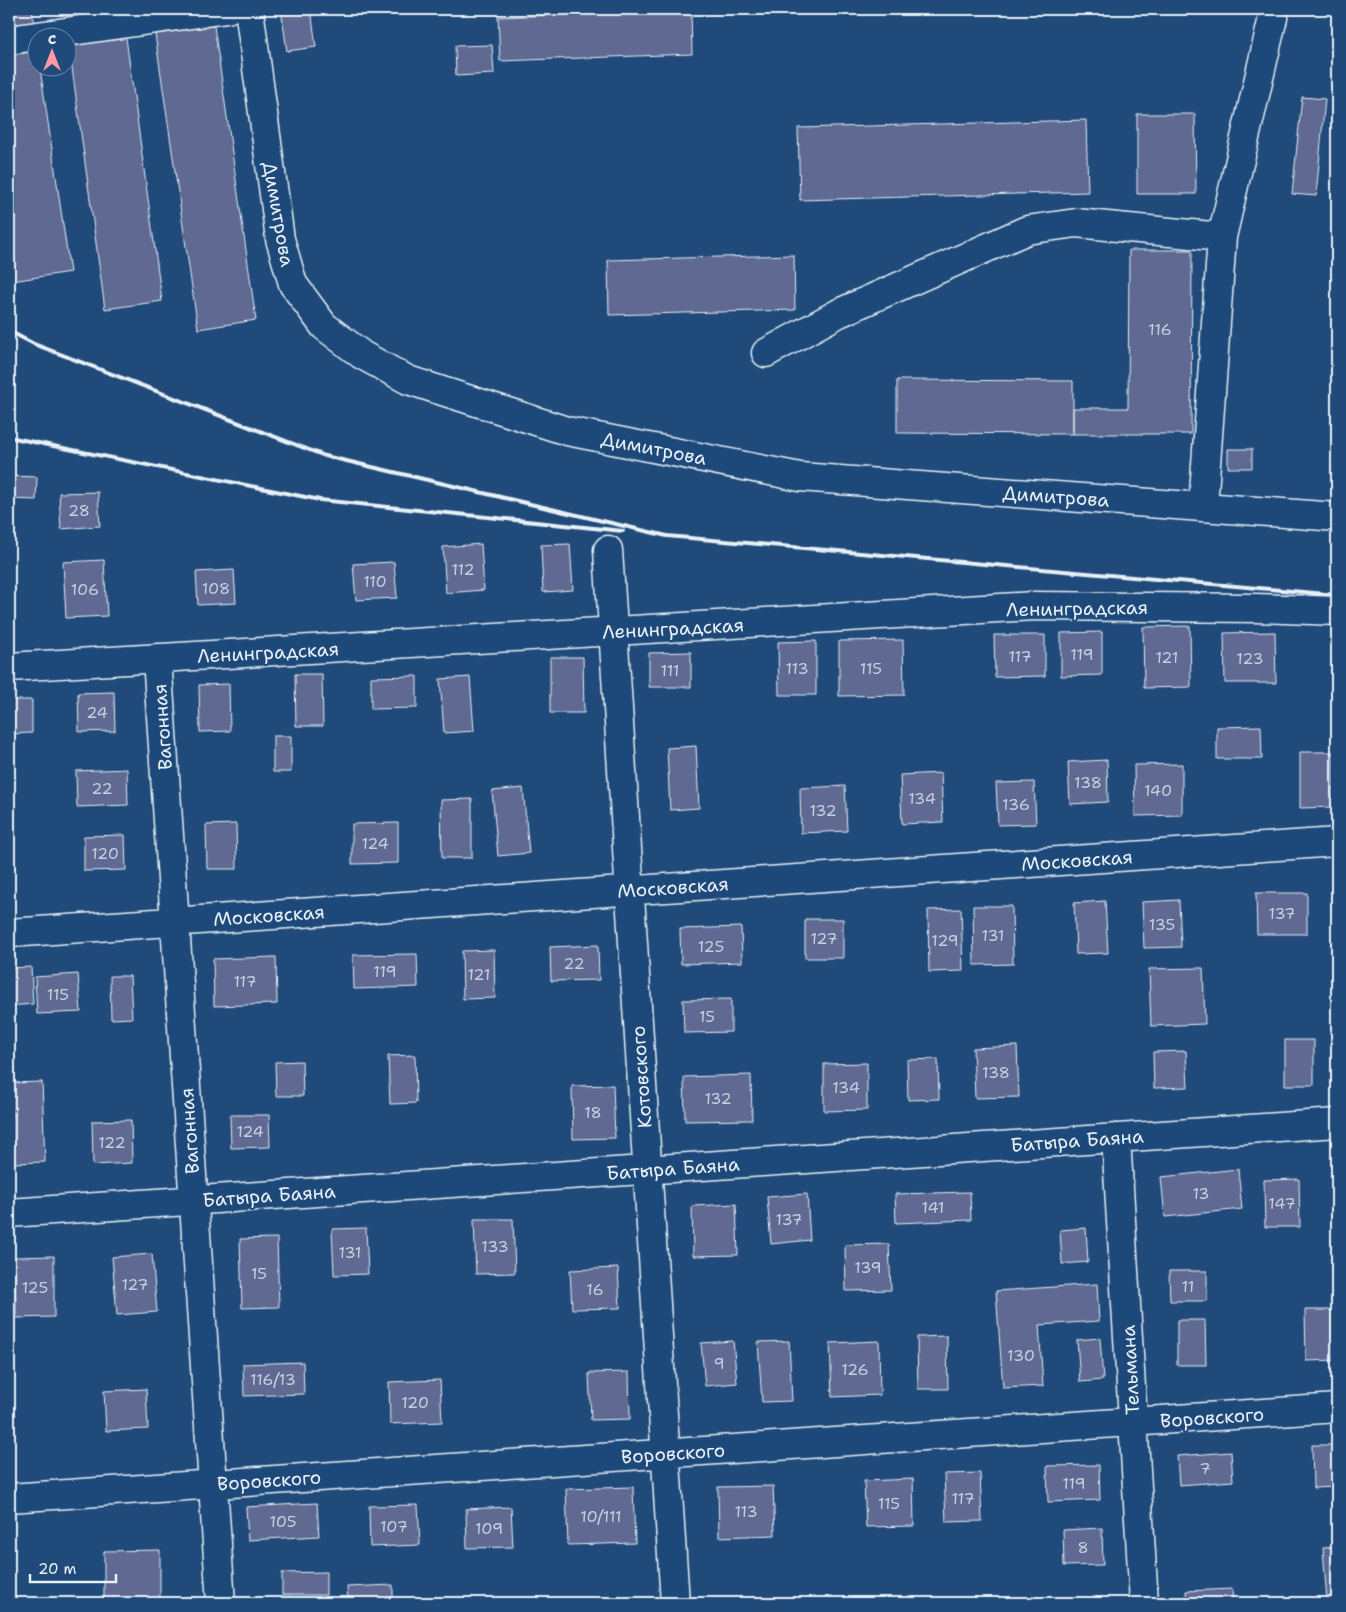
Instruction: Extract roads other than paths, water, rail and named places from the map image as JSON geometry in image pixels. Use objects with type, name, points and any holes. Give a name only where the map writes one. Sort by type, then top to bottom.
[{"type":"street","points":[[9,40],[227,9]]},
{"type":"street","name":"Димитрова","points":[[250,9],[280,239],[293,284],[324,326],[362,355],[408,380],[567,431],[800,477],[1337,517]]},
{"type":"street","points":[[1203,507],[1222,237],[1275,9]]},
{"type":"street","points":[[766,353],[840,313],[1027,230],[1076,223],[1222,237]]},
{"type":"street","name":"Котовского","points":[[608,550],[675,1603]]},
{"type":"street","name":"Ленинградская","points":[[9,667],[1034,606],[1255,608],[1337,611]]},
{"type":"street","name":"Вагонная","points":[[157,658],[221,1603]]},
{"type":"street","name":"Московская","points":[[9,933],[1337,842]]},
{"type":"street","name":"Батыра Баяна","points":[[9,1213],[1337,1122]]},
{"type":"street","name":"Тельмана","points":[[1116,1138],[1144,1603]]},
{"type":"street","name":"Воровского","points":[[9,1498],[1337,1408]]},
{"type":"railway","points":[[9,331],[34,344],[325,456],[667,536],[1337,595]]},
{"type":"railway","points":[[9,437],[320,500],[623,531]]}]
